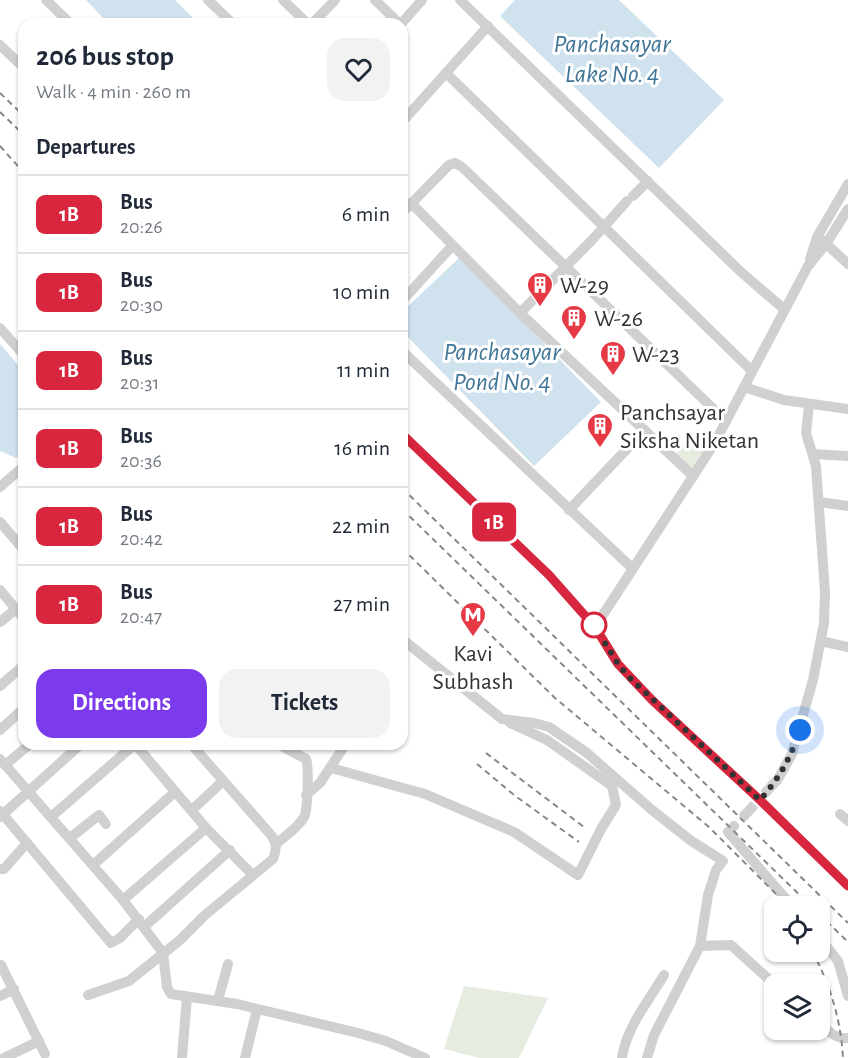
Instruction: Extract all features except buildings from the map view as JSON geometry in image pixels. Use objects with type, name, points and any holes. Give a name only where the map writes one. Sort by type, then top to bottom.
[{"type":"street","points":[[45,0],[64,18]]},
{"type":"street","points":[[208,0],[226,18]]},
{"type":"street","points":[[284,0],[304,18]]},
{"type":"street","points":[[316,18],[335,0]]},
{"type":"street","points":[[375,0],[394,18]]},
{"type":"street","points":[[406,18],[422,0]]},
{"type":"street","points":[[460,0],[741,272],[784,309]]},
{"type":"street","points":[[408,115],[488,26]]},
{"type":"street","points":[[0,45],[18,63]]},
{"type":"street","points":[[446,72],[752,371]]},
{"type":"street","points":[[408,206],[448,165],[455,163],[462,167],[726,421]]},
{"type":"street","points":[[520,313],[648,181]]},
{"type":"street","points":[[595,627],[726,421],[822,240],[848,184]]},
{"type":"street","points":[[411,203],[520,313],[693,476]]},
{"type":"street","points":[[822,240],[848,209]]},
{"type":"street","points":[[822,240],[848,264]]},
{"type":"street","points":[[408,294],[452,246]]},
{"type":"street","points":[[0,328],[18,348]]},
{"type":"street","points":[[408,357],[632,568]]},
{"type":"street","points":[[744,387],[770,397],[793,402],[848,409]]},
{"type":"street","points":[[744,816],[777,779],[792,754],[810,690],[824,623],[825,592],[819,502],[813,453],[808,446],[806,434],[808,405]]},
{"type":"street","points":[[569,510],[645,430]]},
{"type":"street","points":[[408,440],[549,575],[595,627],[618,664],[630,678],[848,886]]},
{"type":"street","points":[[813,453],[848,456]]},
{"type":"street","points":[[0,488],[18,472]]},
{"type":"street","points":[[819,502],[848,506]]},
{"type":"street","points":[[0,522],[18,543]]},
{"type":"street","points":[[0,590],[18,612]]},
{"type":"street","points":[[0,622],[16,609]]},
{"type":"street","points":[[821,641],[848,648]]},
{"type":"street","points":[[331,768],[425,794],[514,832],[578,875],[601,829],[616,806],[612,786],[547,740],[502,719],[408,644]]},
{"type":"street","points":[[0,686],[18,670]]},
{"type":"street","points":[[0,729],[18,713]]},
{"type":"street","points":[[502,719],[549,727],[587,753],[690,840],[723,861],[716,870],[708,896],[700,946],[654,1035],[647,1058]]},
{"type":"street","points":[[21,750],[3,762],[123,900],[164,953],[166,987],[171,994],[218,1000],[358,1032],[425,1058]]},
{"type":"street","points":[[74,750],[1,814],[111,943],[141,923],[230,850]]},
{"type":"street","points":[[51,817],[128,750]]},
{"type":"street","points":[[140,750],[206,828],[253,875]]},
{"type":"street","points":[[196,750],[271,835],[276,844]]},
{"type":"street","points":[[88,995],[129,981],[273,859],[276,844],[306,815],[309,770],[306,759],[289,750]]},
{"type":"street","points":[[306,795],[320,783],[341,750]]},
{"type":"street","points":[[192,810],[224,781]]},
{"type":"street","points":[[93,865],[175,792]]},
{"type":"street","points":[[70,838],[99,815],[106,824]]},
{"type":"street","points":[[734,826],[728,832],[783,896]]},
{"type":"street","points":[[123,900],[206,828]]},
{"type":"street","points":[[0,869],[4,869],[27,843]]},
{"type":"street","points":[[700,946],[731,945],[764,975]]},
{"type":"street","points":[[830,951],[838,961],[848,996]]},
{"type":"street","points":[[218,1000],[228,964]]},
{"type":"street","points":[[1,965],[45,1054]]},
{"type":"street","points":[[622,1058],[623,1049],[632,1029],[664,975]]},
{"type":"street","points":[[0,996],[14,989]]},
{"type":"street","points":[[182,1058],[187,997]]},
{"type":"street","points":[[245,1058],[257,1009]]},
{"type":"street","points":[[830,1032],[836,1037],[848,1038]]},
{"type":"street","points":[[4,1058],[39,1041]]},
{"type":"shaded area","points":[[692,435],[708,449],[693,472],[676,454]]},
{"type":"shaded area","points":[[464,986],[548,998],[519,1058],[480,1058],[444,1049]]},
{"type":"water","points":[[86,0],[175,0],[193,18],[103,18]]},
{"type":"water","name":"Panchasayar Lake No. 4","points":[[515,0],[619,0],[724,100],[659,168],[500,16]]},
{"type":"water","name":"Panchasayar Pond No. 4","points":[[460,257],[601,402],[534,466],[408,337],[408,306]]},
{"type":"water","points":[[0,344],[18,365],[18,456],[16,458],[0,451]]},
{"type":"railway","points":[[0,93],[18,110]]},
{"type":"railway","points":[[0,112],[18,129]]},
{"type":"railway","points":[[0,146],[18,166]]},
{"type":"railway","points":[[408,494],[848,923]]},
{"type":"railway","points":[[408,515],[801,896]]},
{"type":"railway","points":[[408,554],[555,698],[709,827],[778,896]]},
{"type":"railway","points":[[486,753],[584,827]]},
{"type":"railway","points":[[477,764],[514,795],[579,842]]},
{"type":"railway","points":[[830,925],[848,942]]},
{"type":"railway","points":[[817,962],[834,1003],[843,1058]]},
{"type":"bus line","name":"1B","points":[[408,440],[549,575],[595,627],[618,664],[630,678],[848,886]]},
{"type":"place","name":"W-29","points":[[540,308]]},
{"type":"place","name":"W-26","points":[[574,341]]},
{"type":"place","name":"W-23","points":[[613,377]]},
{"type":"place","name":"Panchsayar Siksha Niketan","points":[[600,449]]},
{"type":"place","name":"Kavi Subhash","points":[[473,638]]},
{"type":"route","points":[[594,625],[618,664],[630,678],[760,800],[782,772],[792,754],[800,730]]}]
